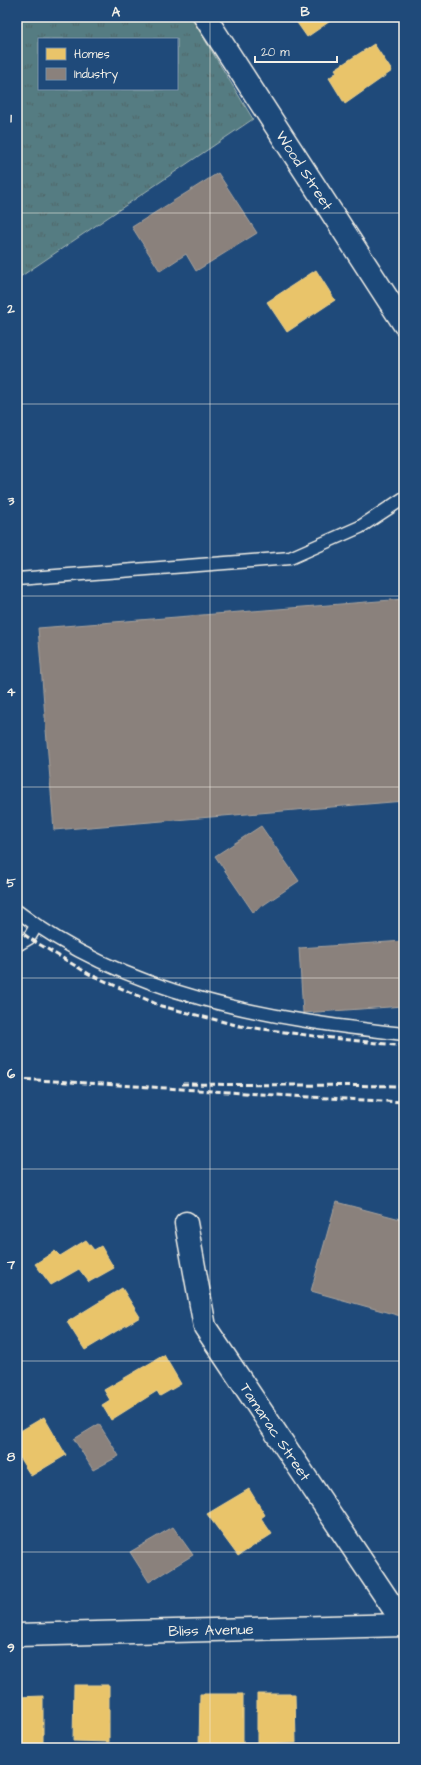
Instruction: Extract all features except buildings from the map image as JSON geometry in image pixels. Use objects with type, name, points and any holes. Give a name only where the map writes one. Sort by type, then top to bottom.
[{"type":"street","name":"Wood Street","points":[[205,17],[404,324]]},
{"type":"street","name":"Tamarac Street","points":[[186,1223],[205,1327],[404,1624]]},
{"type":"street","name":"Bliss Avenue","points":[[17,1635],[404,1624]]},
{"type":"lane","points":[[17,579],[290,558],[360,527],[404,498]]},
{"type":"lane","points":[[17,911],[36,926],[83,953],[132,977],[218,1004],[325,1025],[404,1034]]},
{"type":"lane","points":[[17,945],[28,938],[36,926]]},
{"type":"green space","points":[[17,17],[191,17],[253,119],[17,279]]},
{"type":"railway","points":[[17,929],[29,938],[89,974],[161,1006],[240,1026],[404,1046]]},
{"type":"railway","points":[[17,1079],[404,1102]]},
{"type":"railway","points":[[182,1084],[404,1086]]}]
